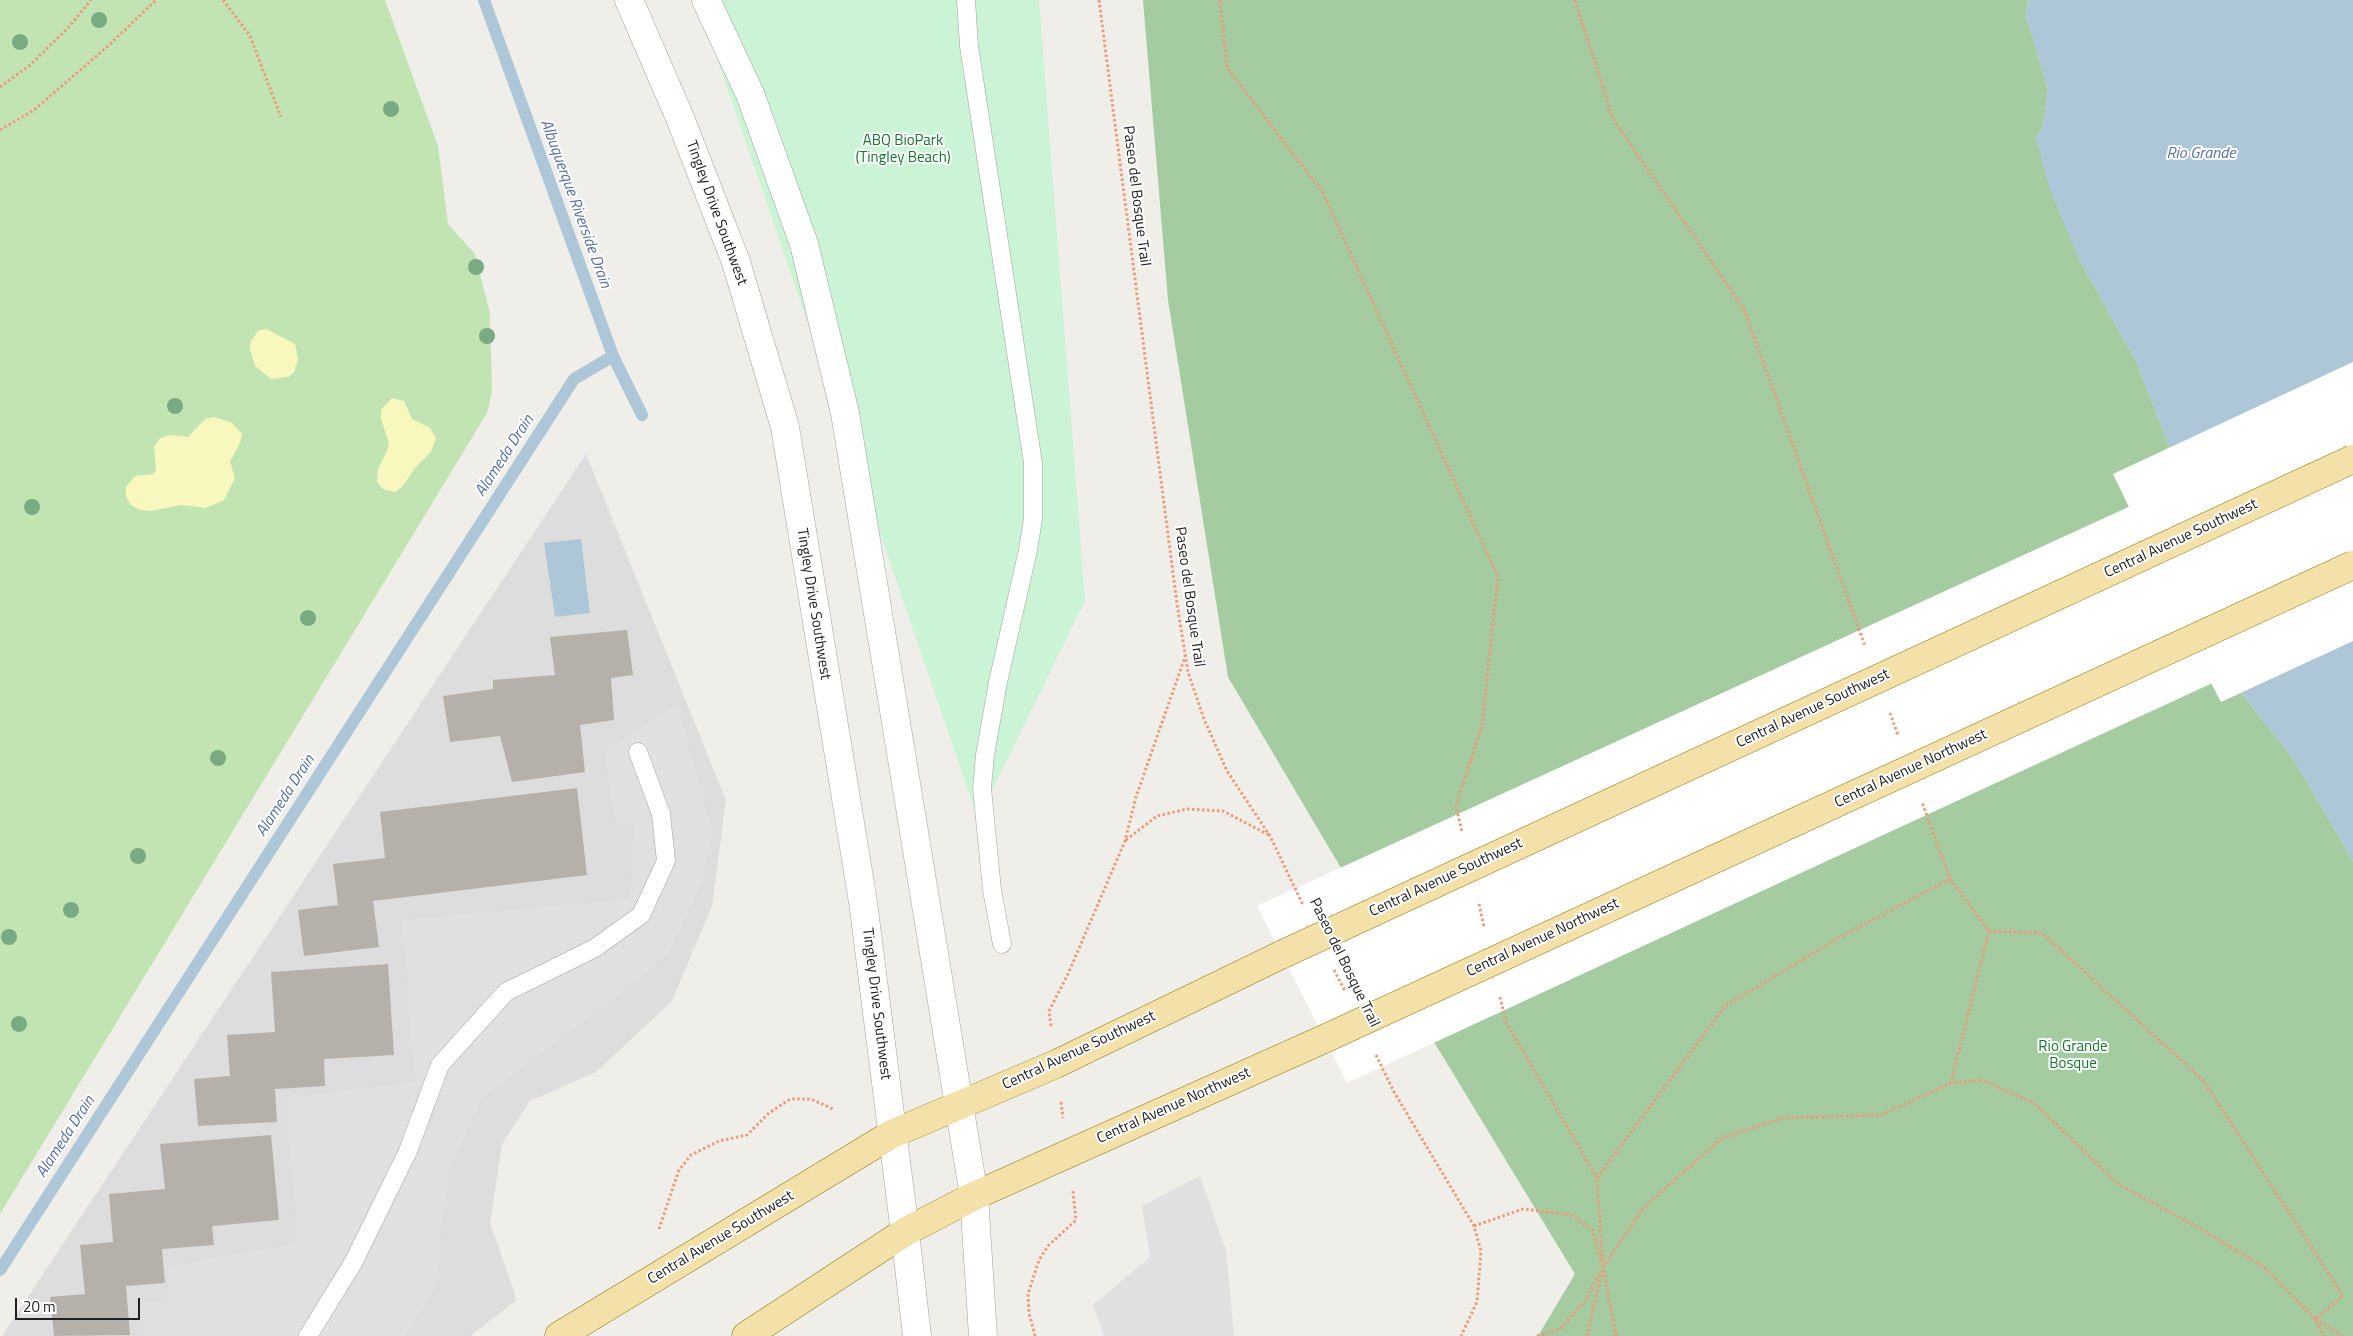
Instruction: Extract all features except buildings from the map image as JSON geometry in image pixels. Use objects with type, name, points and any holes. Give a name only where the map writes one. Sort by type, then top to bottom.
[{"type":"main road","name":"Central Avenue Southwest","points":[[559,1336],[892,1134],[1056,1064],[1283,954],[2353,459]]},
{"type":"main road","name":"Central Avenue Northwest","points":[[746,1336],[904,1232],[974,1196],[1324,1039],[2353,565]]},
{"type":"street","name":"Tingley Drive Southwest","points":[[629,0],[680,118],[736,262],[784,427],[863,902],[917,1336]]},
{"type":"street","points":[[706,0],[750,94],[804,244],[845,413],[974,1196],[983,1336]]},
{"type":"lane","points":[[966,0],[969,46],[1033,463],[1032,519],[1028,550],[998,682],[984,755],[982,788],[992,890],[1002,944]]},
{"type":"lane","points":[[308,1336],[353,1263],[408,1151],[440,1065],[506,992],[595,948],[641,915],[666,861],[661,814],[638,752]]},
{"type":"path","points":[[0,87],[29,66],[68,28],[91,0]]},
{"type":"path","points":[[0,130],[34,110],[107,47],[156,0]]},
{"type":"path","points":[[223,0],[250,36],[282,117]]},
{"type":"path","name":"Paseo del Bosque Trail","points":[[1098,0],[1177,604],[1188,672],[1204,719],[1227,771],[1270,836],[1304,906]]},
{"type":"path","points":[[1220,0],[1227,68],[1322,191],[1498,577],[1482,726],[1456,806],[1462,834]]},
{"type":"path","points":[[1576,0],[1613,119],[1744,309],[1868,655]]},
{"type":"path","points":[[1048,1011],[1068,974],[1125,841],[1136,797],[1186,653]]},
{"type":"path","points":[[1889,711],[1899,739]]},
{"type":"path","points":[[1920,795],[1950,879],[1988,931],[1951,1083]]},
{"type":"path","points":[[1125,841],[1157,816],[1187,809],[1223,811],[1270,836]]},
{"type":"path","points":[[1597,1178],[1725,1006],[1840,937],[1950,879]]},
{"type":"path","points":[[1478,900],[1484,928]]},
{"type":"path","points":[[1988,931],[2042,933],[2203,1080],[2343,1296],[2315,1319]]},
{"type":"path","name":"Paseo del Bosque Trail","points":[[1334,968],[1347,995]]},
{"type":"path","points":[[1500,994],[1506,1022],[1597,1178],[1603,1267],[1587,1336]]},
{"type":"path","name":"Paseo del Bosque Trail","points":[[1372,1048],[1394,1092],[1474,1226],[1481,1251],[1477,1302],[1462,1336]]},
{"type":"path","points":[[1537,1336],[1560,1330],[1585,1301],[1603,1267],[1644,1207],[1722,1138],[1782,1118],[1881,1115],[1951,1083],[1982,1080],[2034,1103],[2118,1184],[2264,1266],[2315,1319],[2342,1336]]},
{"type":"path","points":[[659,1229],[679,1170],[690,1156],[719,1141],[747,1134],[769,1113],[790,1099],[811,1099],[833,1109]]},
{"type":"path","points":[[1474,1226],[1523,1209],[1571,1215],[1592,1229],[1603,1267],[1616,1336]]},
{"type":"path","points":[[1035,1336],[1029,1313],[1028,1294],[1039,1260],[1048,1246],[1076,1220]]},
{"type":"path","points":[[2315,1319],[2324,1336]]},
{"type":"shaded area","points":[[0,0],[385,0],[438,146],[448,224],[475,254],[490,313],[492,392],[487,413],[0,1214]]},
{"type":"shaded area","points":[[586,454],[726,800],[712,906],[672,1001],[596,1072],[530,1101],[502,1144],[490,1223],[517,1300],[470,1336],[2,1336]]},
{"type":"shaded area","points":[[677,704],[712,829],[704,878],[669,953],[635,982],[483,1097],[448,1172],[435,1288],[405,1336],[145,1336],[140,1300],[168,1304],[170,1266],[297,1243],[287,1098],[415,1082],[402,920],[629,899],[635,823],[616,825],[604,752]]},
{"type":"shaded area","points":[[1200,1176],[1226,1251],[1234,1336],[1104,1336],[1093,1305],[1150,1257],[1142,1206]]},
{"type":"green space","name":"ABQ BioPark (Tingley Beach)","points":[[697,0],[1039,0],[1085,601],[978,819]]},
{"type":"green space","points":[[1143,0],[2028,0],[2026,16],[2048,89],[2043,127],[2036,138],[2079,259],[2137,363],[2183,482],[1341,868],[1228,677],[1168,300]]},
{"type":"green space","name":"Rio Grande Bosque","points":[[2228,676],[2294,760],[2353,861],[2353,1336],[1538,1336],[1575,1274],[1434,1042]]},
{"type":"sand","points":[[266,329],[295,344],[298,360],[294,372],[288,377],[271,379],[255,366],[250,350],[251,341],[258,331]]},
{"type":"sand","points":[[392,398],[404,401],[412,419],[430,428],[436,438],[431,452],[416,467],[402,487],[395,492],[383,489],[377,482],[378,469],[389,443],[381,419],[381,410]]},
{"type":"sand","points":[[214,417],[232,423],[242,434],[240,443],[230,461],[235,478],[224,500],[206,508],[181,505],[150,511],[140,510],[131,505],[126,497],[126,487],[135,476],[153,474],[156,471],[154,447],[159,439],[169,435],[188,437],[205,419]]},
{"type":"water","name":"Rio Grande","points":[[2028,0],[2353,0],[2353,861],[2294,760],[2228,676],[2183,482],[2137,363],[2079,259],[2050,190],[2036,138],[2043,127],[2048,89],[2026,16]]},
{"type":"water","points":[[581,539],[590,613],[555,617],[544,543]]},
{"type":"pier","points":[[2353,362],[2353,641],[2221,702],[2211,683],[1347,1083],[1257,906],[2129,507],[2113,474]]},
{"type":"waterway","name":"Albuquerque Riverside Drain","points":[[484,0],[613,356],[642,415]]},
{"type":"waterway","name":"Alameda Drain","points":[[0,1270],[574,379],[613,356]]}]
